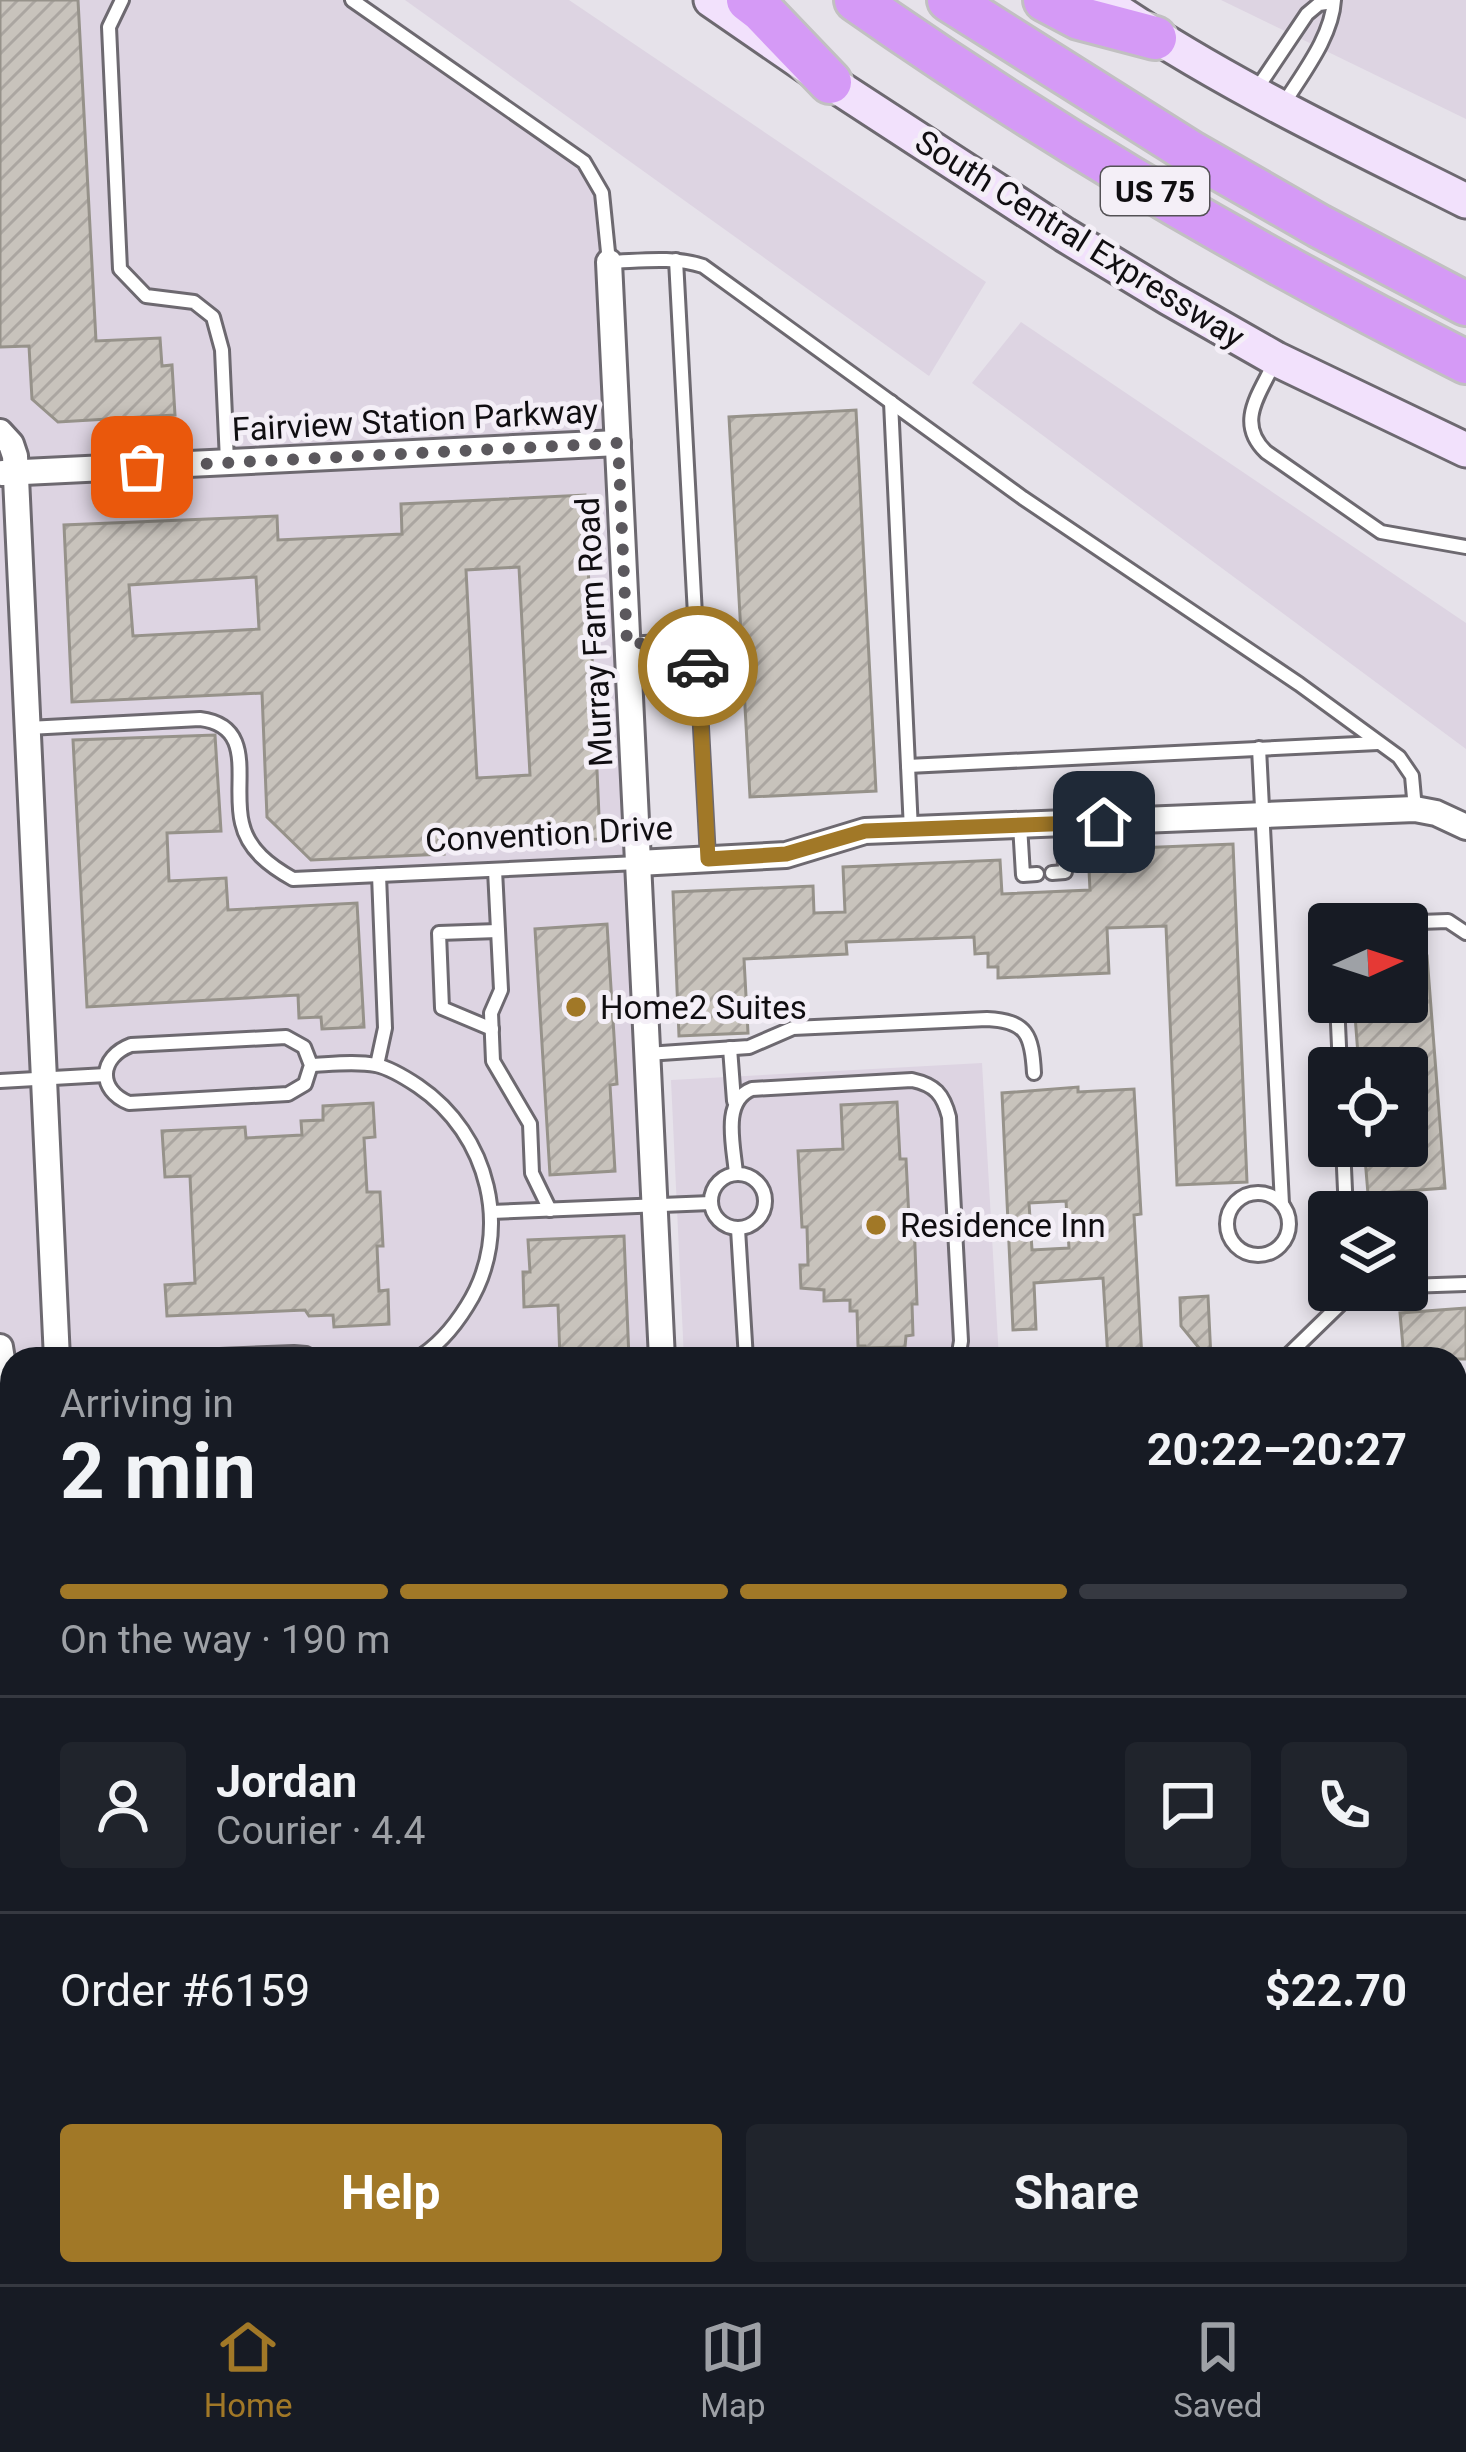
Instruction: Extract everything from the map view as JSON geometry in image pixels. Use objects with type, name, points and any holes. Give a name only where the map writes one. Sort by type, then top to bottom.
[{"type":"highway","points":[[748,0],[830,82]]},
{"type":"highway","name":"US 75","points":[[856,0],[990,90],[1166,198],[1466,362]]},
{"type":"highway","name":"US 75","points":[[949,0],[1190,152],[1466,304]]},
{"type":"highway","points":[[1045,0],[1079,18],[1155,38]]},
{"type":"main road","name":"South Central Expressway","points":[[711,0],[1065,235],[1276,359],[1466,450]]},
{"type":"main road","points":[[1101,0],[1155,38],[1268,101],[1466,201]]},
{"type":"street","name":"Murray Farm Road","points":[[609,262],[661,1347]]},
{"type":"street","points":[[0,432],[11,444],[8,473],[28,728],[56,1347]]},
{"type":"street","name":"Fairview Station Parkway","points":[[8,473],[618,443]]},
{"type":"street","name":"Convention Drive","points":[[638,862],[786,854],[865,831],[1415,808],[1466,827]]},
{"type":"lane","points":[[122,0],[109,28],[120,269],[146,296],[194,302],[213,317],[222,350],[227,463]]},
{"type":"lane","points":[[352,0],[584,162],[602,193],[609,262],[676,260],[703,266],[1023,498],[1399,757],[1412,776],[1415,808]]},
{"type":"lane","points":[[1334,1],[1327,30],[1268,101],[1307,14],[1318,4],[1334,1]]},
{"type":"lane","points":[[676,260],[708,859]]},
{"type":"lane","points":[[1276,359],[1249,420],[1254,441],[1381,532],[1466,547]]},
{"type":"lane","points":[[891,402],[911,830]]},
{"type":"lane","points":[[627,644],[696,640]]},
{"type":"lane","name":"Convention Drive","points":[[28,728],[200,718],[225,726],[238,751],[242,824],[254,849],[292,880],[638,862]]},
{"type":"lane","points":[[908,766],[1379,743]]},
{"type":"lane","points":[[1259,748],[1282,1204],[1289,1225],[1286,1236],[1270,1252],[1259,1255],[1238,1248],[1231,1239],[1228,1216],[1240,1198],[1262,1193],[1282,1204]]},
{"type":"lane","points":[[1020,825],[1023,875],[1065,872],[1064,824]]},
{"type":"lane","points":[[495,870],[500,990],[491,1013],[493,1061],[530,1124],[532,1173],[550,1210]]},
{"type":"lane","points":[[376,1065],[386,1028],[379,875]]},
{"type":"lane","points":[[1428,922],[1448,921],[1466,933]]},
{"type":"lane","points":[[492,1029],[442,1008],[440,933],[498,931]]},
{"type":"lane","points":[[647,1054],[749,1047],[794,1028],[988,1018],[1011,1020],[1029,1036],[1034,1073]]},
{"type":"lane","points":[[286,1037],[304,1047],[311,1065],[305,1084],[288,1094],[129,1103],[113,1093],[106,1075],[113,1055],[131,1045],[286,1037]]},
{"type":"lane","points":[[730,1048],[736,1174]]},
{"type":"lane","points":[[311,1065],[376,1065],[407,1078],[434,1097],[475,1148],[491,1212],[489,1253],[476,1292],[454,1327],[430,1347]]},
{"type":"lane","points":[[0,1081],[106,1075]]},
{"type":"lane","points":[[734,1102],[752,1088],[912,1080],[930,1084],[944,1098],[949,1117],[959,1347]]},
{"type":"lane","points":[[736,1174],[759,1184],[765,1200],[760,1217],[738,1229],[722,1224],[711,1204],[715,1187],[736,1174]]},
{"type":"lane","points":[[491,1212],[711,1204]]},
{"type":"lane","points":[[738,1229],[745,1347]]},
{"type":"lane","points":[[1428,1285],[1466,1284]]},
{"type":"lane","points":[[1297,1347],[1337,1311]]},
{"type":"shaded area","points":[[0,0],[348,0],[596,179],[654,1347],[0,1347]]},
{"type":"shaded area","points":[[405,0],[569,0],[986,282],[929,376]]},
{"type":"shaded area","points":[[1221,0],[1466,0],[1466,119]]},
{"type":"shaded area","points":[[1021,322],[1466,623],[1466,749],[972,383]]},
{"type":"shaded area","points":[[982,1063],[998,1347],[683,1347],[671,1080]]},
{"type":"building","points":[[0,0],[78,0],[96,341],[160,338],[162,366],[172,365],[175,415],[58,422],[32,399],[29,346],[0,347]]},
{"type":"building","points":[[856,410],[876,791],[750,797],[729,417]]},
{"type":"building","points":[[585,495],[600,839],[443,846],[444,854],[311,860],[267,817],[262,693],[72,702],[64,525],[277,516],[278,540],[402,534],[401,504]],"holes":[[[519,567],[530,775],[477,778],[466,570]],[[256,577],[259,629],[133,636],[129,585]]]},
{"type":"building","points":[[215,735],[221,831],[167,833],[169,881],[226,878],[228,910],[357,903],[364,1027],[322,1029],[321,1017],[299,1018],[298,995],[87,1007],[73,740]]},
{"type":"building","points":[[1233,844],[1247,1182],[1177,1185],[1166,926],[1107,928],[1109,973],[998,978],[998,967],[988,967],[988,953],[975,954],[974,937],[846,942],[847,954],[744,959],[748,1033],[679,1036],[673,892],[813,886],[814,913],[845,912],[843,867],[1000,860],[1002,894],[1090,890],[1088,850]]},
{"type":"building","name":"Home2 Suites","points":[[607,924],[617,1084],[610,1085],[615,1171],[550,1175],[535,929]]},
{"type":"building","points":[[1428,969],[1445,1188],[1368,1191],[1366,1167],[1428,1167],[1428,1047],[1357,1047],[1356,1023],[1428,1023]]},
{"type":"building","points":[[1078,1087],[1078,1092],[1134,1089],[1141,1347],[1107,1347],[1103,1278],[1034,1283],[1036,1329],[1013,1330],[1002,1093]],"holes":[[[1066,1201],[1069,1248],[1032,1250],[1029,1203]]]},
{"type":"building","name":"Residence Inn","points":[[897,1102],[900,1159],[906,1159],[909,1219],[914,1219],[917,1304],[912,1304],[913,1335],[906,1336],[905,1347],[858,1346],[857,1311],[850,1311],[850,1300],[824,1301],[824,1290],[801,1288],[800,1265],[808,1265],[798,1151],[843,1149],[841,1105]]},
{"type":"building","points":[[373,1103],[375,1137],[364,1138],[367,1192],[380,1192],[379,1291],[388,1290],[389,1324],[334,1327],[333,1315],[309,1316],[305,1310],[167,1316],[165,1285],[195,1283],[190,1176],[165,1177],[162,1131],[245,1127],[246,1138],[302,1135],[301,1121],[323,1120],[323,1106]]},
{"type":"building","points":[[624,1236],[629,1347],[560,1347],[558,1305],[524,1307],[523,1272],[530,1272],[528,1240]]},
{"type":"building","points":[[1208,1296],[1210,1347],[1198,1347],[1181,1326],[1180,1298]]},
{"type":"building","points":[[1466,1308],[1466,1347],[1403,1347],[1400,1313]]},
{"type":"way so far","points":[[142,467],[618,443],[627,644],[696,640],[698,666]]},
{"type":"place","name":"Home2 Suites","points":[[576,1007]]},
{"type":"place","name":"Residence Inn","points":[[876,1225]]},
{"type":"route","points":[[698,666],[708,859],[786,854],[865,831],[1104,822]]}]
